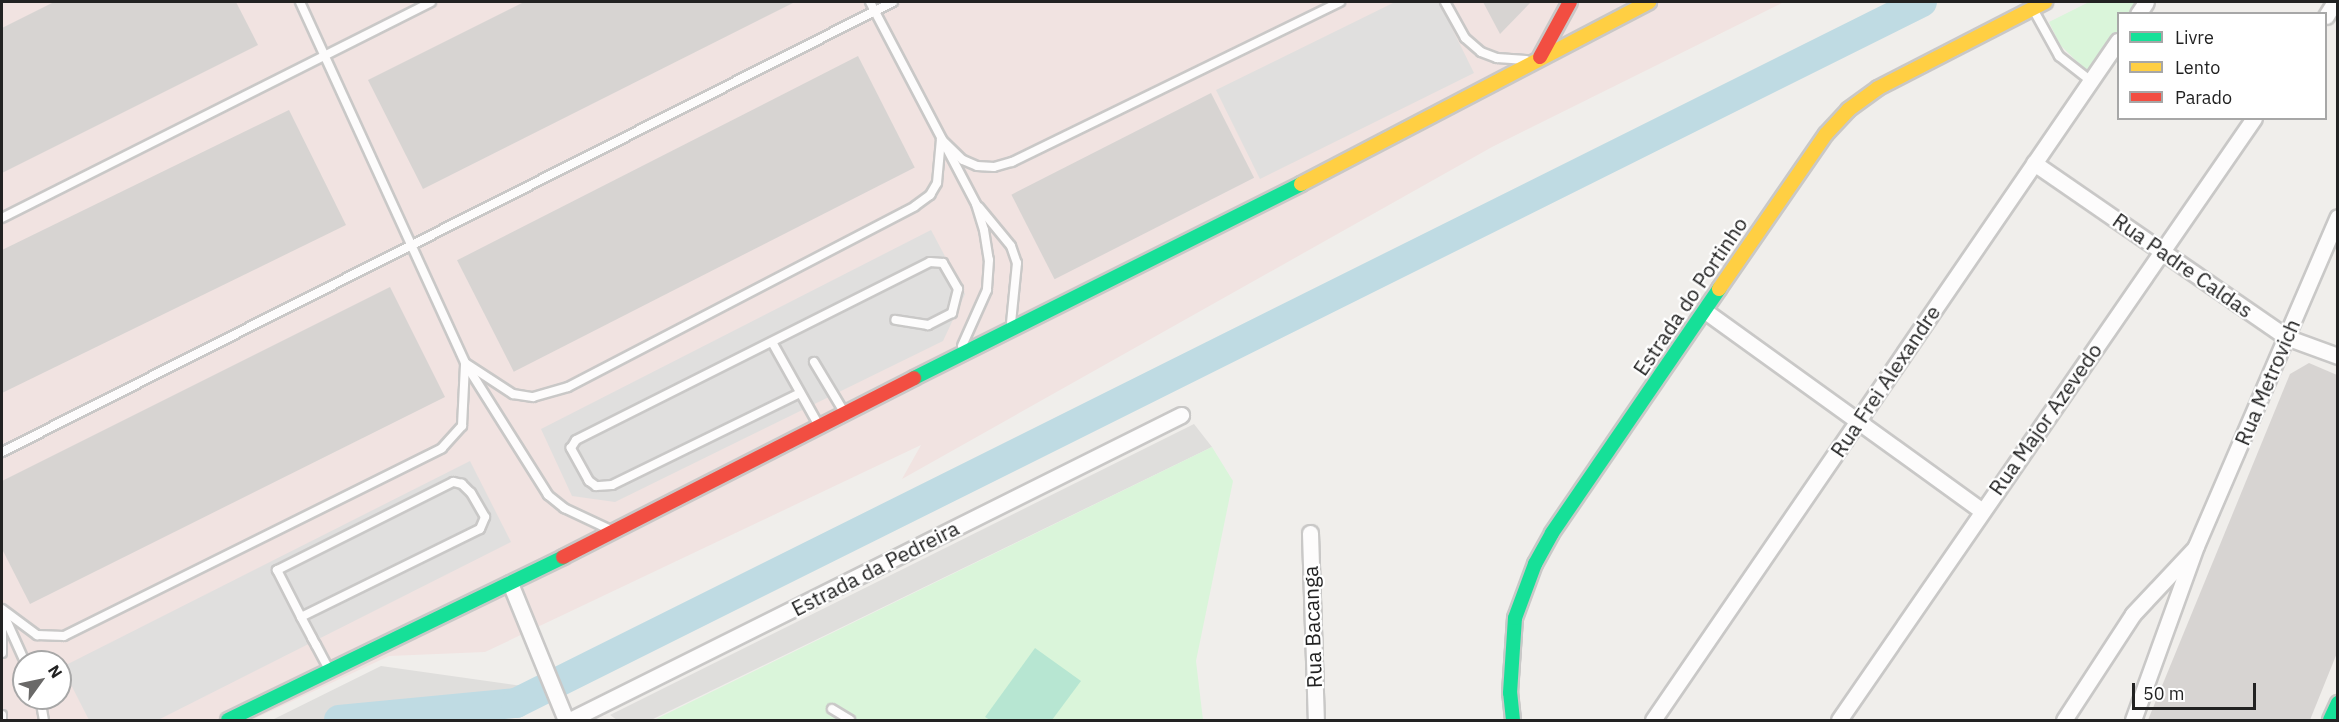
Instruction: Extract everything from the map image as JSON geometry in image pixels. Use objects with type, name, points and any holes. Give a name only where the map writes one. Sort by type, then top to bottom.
[{"type":"street","points":[[1538,60],[1570,2]]},
{"type":"street","points":[[228,720],[615,532],[1010,328],[1358,156],[1649,2]]},
{"type":"street","name":"Estrada do Portinho","points":[[1513,720],[1510,693],[1515,618],[1534,564],[1826,134],[1848,110],[1912,68],[2045,2]]},
{"type":"street","name":"Rua Frei Alexandre","points":[[1653,720],[2117,42]]},
{"type":"street","name":"Rua Major Azevedo","points":[[1839,720],[2253,120]]},
{"type":"street","name":"Rua Padre Caldas","points":[[2034,162],[2286,337],[2337,356]]},
{"type":"street","name":"Rua Metrovich","points":[[2133,720],[2196,546],[2337,217]]},
{"type":"street","points":[[1706,311],[1856,423],[1982,511]]},
{"type":"street","name":"Estrada da Pedreira","points":[[568,720],[1181,415]]},
{"type":"street","name":"Rua Bacanga","points":[[1310,533],[1316,720]]},
{"type":"street","name":"Rua Metrovich","points":[[2064,720],[2133,614],[2196,546]]},
{"type":"street","points":[[510,583],[568,720]]},
{"type":"street","points":[[2330,720],[2337,703]]},
{"type":"lane","points":[[300,2],[326,54],[465,363],[548,495],[564,508],[615,532]]},
{"type":"lane","points":[[2,218],[431,2]]},
{"type":"lane","points":[[870,2],[976,204],[1011,246],[1017,263],[1010,328]]},
{"type":"lane","points":[[2,452],[893,2]]},
{"type":"lane","points":[[941,139],[963,160],[977,166],[1012,162],[1340,2]]},
{"type":"lane","points":[[1445,2],[1465,38],[1481,51],[1497,58],[1538,60]]},
{"type":"lane","points":[[2032,8],[2059,56],[2091,81]]},
{"type":"lane","points":[[465,363],[513,394],[533,397],[568,387],[915,206],[930,195],[937,183],[941,139]]},
{"type":"lane","points":[[956,356],[977,320],[987,290],[989,260],[976,204]]},
{"type":"lane","points":[[800,393],[612,485],[596,486],[585,476],[571,448],[576,440],[930,262],[943,263],[958,289],[951,313],[928,325],[895,320]]},
{"type":"lane","points":[[772,342],[818,426]]},
{"type":"lane","points":[[814,362],[844,413]]},
{"type":"lane","points":[[2,610],[37,635],[64,636],[442,448],[462,426],[465,363]]},
{"type":"lane","points":[[302,617],[480,529],[485,517],[471,493],[462,484],[453,482],[277,570],[330,671]]},
{"type":"lane","points":[[2,610],[20,650]]},
{"type":"lane","points":[[2,623],[2,653]]},
{"type":"lane","points":[[832,710],[850,720]]},
{"type":"lane","points":[[2,715],[3,720]]},
{"type":"shaded area","points":[[2,2],[1784,2],[1492,147],[902,479],[921,445],[485,652],[389,656],[252,720],[2,720]]},
{"type":"shaded area","points":[[1395,2],[1439,2],[1474,73],[1260,179],[1216,90]]},
{"type":"shaded area","points":[[931,230],[965,294],[943,341],[615,502],[572,496],[541,429]]},
{"type":"shaded area","points":[[1194,424],[1212,447],[651,720],[617,720],[610,715]]},
{"type":"shaded area","points":[[470,461],[511,542],[158,720],[89,720],[72,687],[72,662]]},
{"type":"shaded area","points":[[381,666],[537,688],[528,699],[373,710],[353,720],[272,720]]},
{"type":"green space","points":[[2089,2],[2142,2],[2134,12],[2117,12],[2117,34],[2089,73],[2060,45],[2049,22]]},
{"type":"green space","points":[[1212,447],[1233,481],[1196,661],[1203,720],[654,720]]},
{"type":"green space","points":[[1035,648],[1081,681],[1052,720],[990,720],[985,717]]},
{"type":"building","points":[[54,2],[236,2],[258,45],[2,173],[2,28]]},
{"type":"building","points":[[524,2],[795,2],[423,189],[368,80]]},
{"type":"building","points":[[1483,2],[1531,2],[1500,34]]},
{"type":"building","points":[[858,56],[915,167],[514,372],[457,260]]},
{"type":"building","points":[[1211,93],[1254,178],[1055,279],[1011,195]]},
{"type":"building","points":[[289,110],[346,225],[2,393],[2,250]]},
{"type":"building","points":[[390,287],[445,397],[30,604],[2,549],[2,481]]},
{"type":"building","points":[[2309,363],[2337,375],[2337,653],[2310,720],[2148,720],[2290,374]]},
{"type":"waterway","points":[[339,720],[516,703],[1922,2]]},
{"type":"traffic: fast","points":[[914,378],[1301,184]]},
{"type":"traffic: fast","points":[[1513,720],[1510,693],[1515,618],[1535,564],[1552,533],[1719,289]]},
{"type":"traffic: fast","points":[[228,720],[563,557]]},
{"type":"traffic: fast","points":[[2330,720],[2338,703]]},
{"type":"traffic: slow","points":[[1301,184],[1649,2]]},
{"type":"traffic: slow","points":[[1719,289],[1826,134],[1848,110],[1878,88],[2045,2]]},
{"type":"traffic: jam","points":[[1540,57],[1570,2]]},
{"type":"traffic: jam","points":[[563,557],[914,378]]}]
